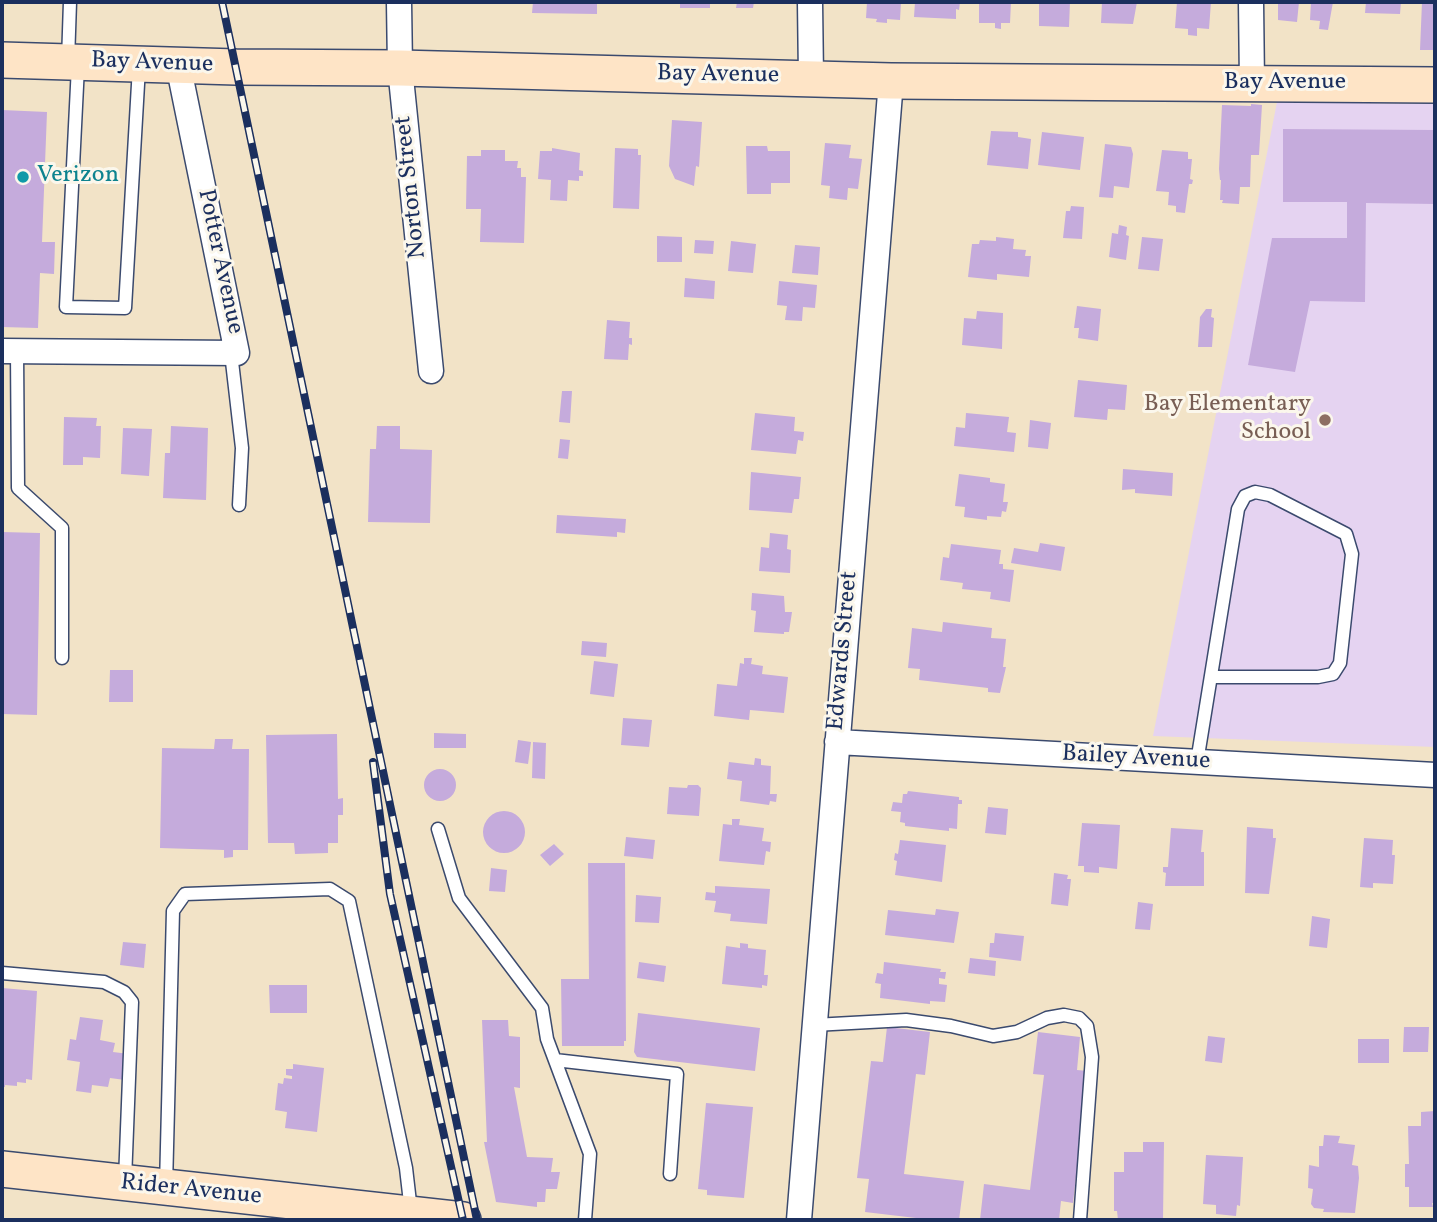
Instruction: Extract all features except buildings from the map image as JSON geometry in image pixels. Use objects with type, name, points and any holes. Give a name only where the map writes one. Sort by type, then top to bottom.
[{"type":"street","name":"Norton Street","points":[[399,2],[400,68],[431,371]]},
{"type":"street","points":[[810,2],[811,78]]},
{"type":"street","points":[[1251,2],[1252,84]]},
{"type":"street","name":"Bay Avenue","points":[[2,61],[891,81],[1435,85]]},
{"type":"street","name":"Potter Avenue","points":[[9,351],[237,353],[178,64]]},
{"type":"street","name":"Edwards Street","points":[[799,1220],[891,81]]},
{"type":"street","name":"Bailey Avenue","points":[[837,742],[1435,775]]},
{"type":"street","name":"Rider Avenue","points":[[2,1169],[412,1218],[463,1220]]},
{"type":"lane","points":[[70,2],[73,62],[66,307],[125,308],[140,63]]},
{"type":"lane","points":[[9,351],[18,488],[61,527],[62,658]]},
{"type":"lane","points":[[231,353],[242,447],[239,505]]},
{"type":"lane","points":[[1197,762],[1238,509],[1245,496],[1255,492],[1270,495],[1346,534],[1352,554],[1340,663],[1333,674],[1318,677],[1211,677]]},
{"type":"lane","points":[[438,829],[459,898],[542,1008],[547,1039],[590,1154],[585,1220]]},
{"type":"lane","points":[[166,1188],[173,911],[185,894],[330,889],[349,901],[406,1168],[412,1218]]},
{"type":"lane","points":[[2,973],[104,982],[124,992],[132,1002],[125,1183]]},
{"type":"lane","points":[[814,1025],[906,1020],[951,1026],[993,1036],[1017,1032],[1047,1018],[1064,1014],[1079,1018],[1087,1026],[1091,1057],[1080,1220]]},
{"type":"lane","points":[[555,1060],[677,1074],[670,1174]]},
{"type":"shaded area","name":"Bay Elementary School","points":[[1277,102],[1435,104],[1435,747],[1153,736]]},
{"type":"railway","points":[[222,2],[477,1220]]},
{"type":"railway","points":[[373,762],[390,894],[463,1220]]},
{"type":"place","name":"Verizon","points":[[23,177]]},
{"type":"place","name":"Bay Elementary School","points":[[1325,420]]}]
